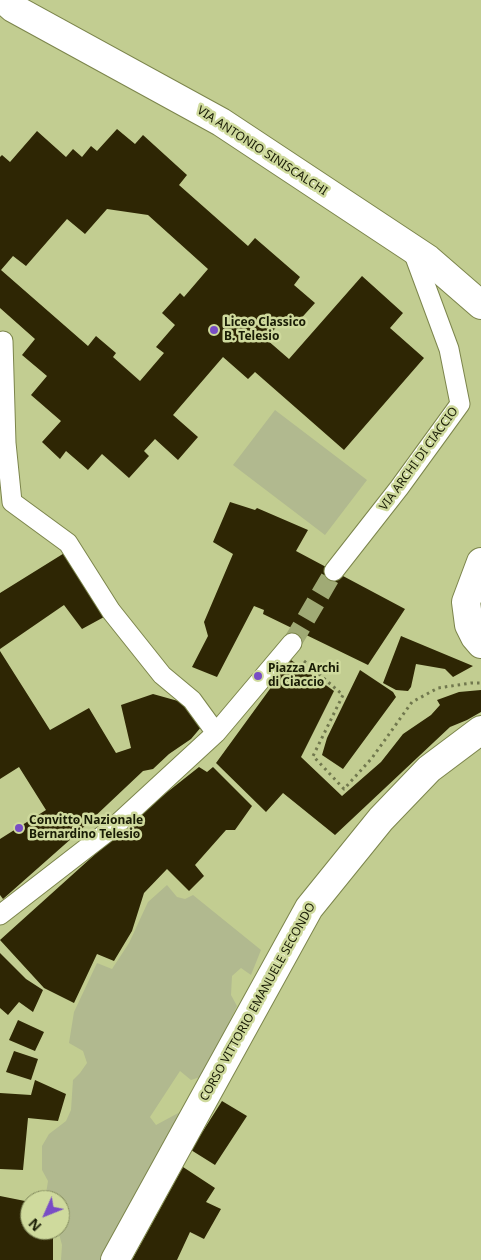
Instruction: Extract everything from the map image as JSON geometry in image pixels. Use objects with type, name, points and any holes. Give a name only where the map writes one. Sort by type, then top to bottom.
[{"type":"street","name":"VIA ANTONIO SINISCALCHI","points":[[4,0],[13,8],[221,122],[428,259],[481,305]]},
{"type":"street","name":"VIA ARCHI DI CIACCIO","points":[[334,571],[399,488],[460,404],[450,349],[412,249]]},
{"type":"street","points":[[3,341],[6,443],[12,502],[68,543],[111,611],[162,675],[192,700],[216,733]]},
{"type":"street","points":[[481,562],[466,602],[469,625],[481,644]]},
{"type":"street","points":[[1,913],[115,826],[216,733],[292,644]]},
{"type":"street","name":"CORSO VITTORIO EMANUELE SECONDO","points":[[115,1260],[310,908],[381,819],[422,776],[481,730]]},
{"type":"path","points":[[302,660],[343,695],[313,756],[344,789],[372,758],[412,702],[438,688],[481,683]]},
{"type":"green space","points":[[275,410],[367,480],[325,535],[233,465]]},
{"type":"green space","points":[[167,885],[177,897],[185,899],[193,895],[261,950],[251,975],[241,968],[232,976],[231,995],[237,1006],[203,1076],[191,1080],[180,1071],[150,1117],[156,1125],[182,1111],[167,1135],[160,1154],[148,1172],[100,1260],[61,1260],[61,1240],[70,1240],[70,1190],[47,1190],[48,1181],[42,1170],[42,1146],[49,1134],[66,1121],[71,1110],[73,1080],[87,1063],[83,1051],[69,1043],[74,1012],[97,963],[112,969],[129,943],[148,902]]},
{"type":"building","points":[[117,129],[135,144],[143,135],[187,175],[179,185],[248,246],[255,238],[300,277],[294,285],[315,303],[296,324],[286,316],[266,339],[289,359],[362,276],[403,313],[390,328],[424,358],[344,450],[255,372],[248,379],[223,357],[173,415],[198,437],[178,460],[155,439],[144,451],[149,456],[129,478],[102,454],[88,470],[66,451],[60,459],[42,442],[61,421],[31,395],[47,376],[22,355],[35,339],[0,308],[0,157],[2,155],[10,162],[37,131],[66,157],[73,149],[82,157],[91,146],[97,151]],"holes":[[[107,209],[148,215],[208,269],[184,297],[180,293],[162,313],[175,325],[156,347],[164,353],[140,381],[113,357],[116,353],[96,336],[88,346],[1,270],[13,256],[26,266],[67,219],[85,234]]]},
{"type":"building","points":[[230,502],[255,510],[257,508],[308,530],[296,551],[405,609],[368,665],[263,614],[264,610],[254,606],[217,677],[192,667],[208,636],[204,622],[233,554],[213,542]]},
{"type":"building","points":[[66,552],[104,617],[82,629],[64,605],[0,649],[0,593]]},
{"type":"building","points":[[401,636],[473,666],[453,677],[445,669],[416,664],[411,687],[408,691],[396,690],[383,683]]},
{"type":"building","points":[[0,651],[50,730],[89,708],[116,753],[131,748],[121,705],[153,694],[178,701],[194,711],[202,726],[191,739],[169,754],[153,769],[143,771],[72,838],[3,899],[0,895],[0,839],[46,810],[19,767],[0,779]]},
{"type":"building","points":[[291,660],[334,691],[301,757],[342,796],[381,762],[403,734],[431,715],[440,705],[437,700],[459,692],[481,690],[481,712],[450,727],[335,835],[283,793],[266,812],[216,763]]},
{"type":"building","points":[[360,670],[393,692],[396,697],[343,769],[322,755],[327,738]]},
{"type":"building","points":[[199,767],[207,772],[213,767],[252,806],[235,830],[226,830],[195,865],[204,876],[189,891],[167,869],[144,893],[132,931],[114,961],[97,954],[74,1003],[44,988],[0,940],[142,812]]},
{"type":"building","points":[[0,953],[26,979],[43,990],[33,1012],[19,1002],[8,1015],[0,1008]]},
{"type":"building","points":[[18,1020],[44,1032],[35,1051],[9,1040]]},
{"type":"building","points":[[14,1051],[38,1059],[31,1080],[6,1072]]},
{"type":"building","points":[[35,1080],[66,1094],[58,1121],[28,1118],[23,1170],[0,1169],[0,1093],[31,1095]]},
{"type":"building","points":[[222,1101],[247,1116],[215,1165],[191,1150]]},
{"type":"building","points":[[183,1167],[215,1188],[206,1202],[221,1209],[204,1239],[190,1232],[177,1260],[132,1260]]},
{"type":"building","points":[[0,1196],[20,1200],[20,1240],[53,1240],[53,1260],[0,1260]]},
{"type":"tunnel","points":[[292,643],[334,571]]},
{"type":"place","name":"Liceo Classico B. Telesio","points":[[214,330]]},
{"type":"place","name":"Piazza Archi di Ciaccio","points":[[258,676]]},
{"type":"place","name":"Convitto Nazionale Bernardino Telesio","points":[[19,828]]}]
